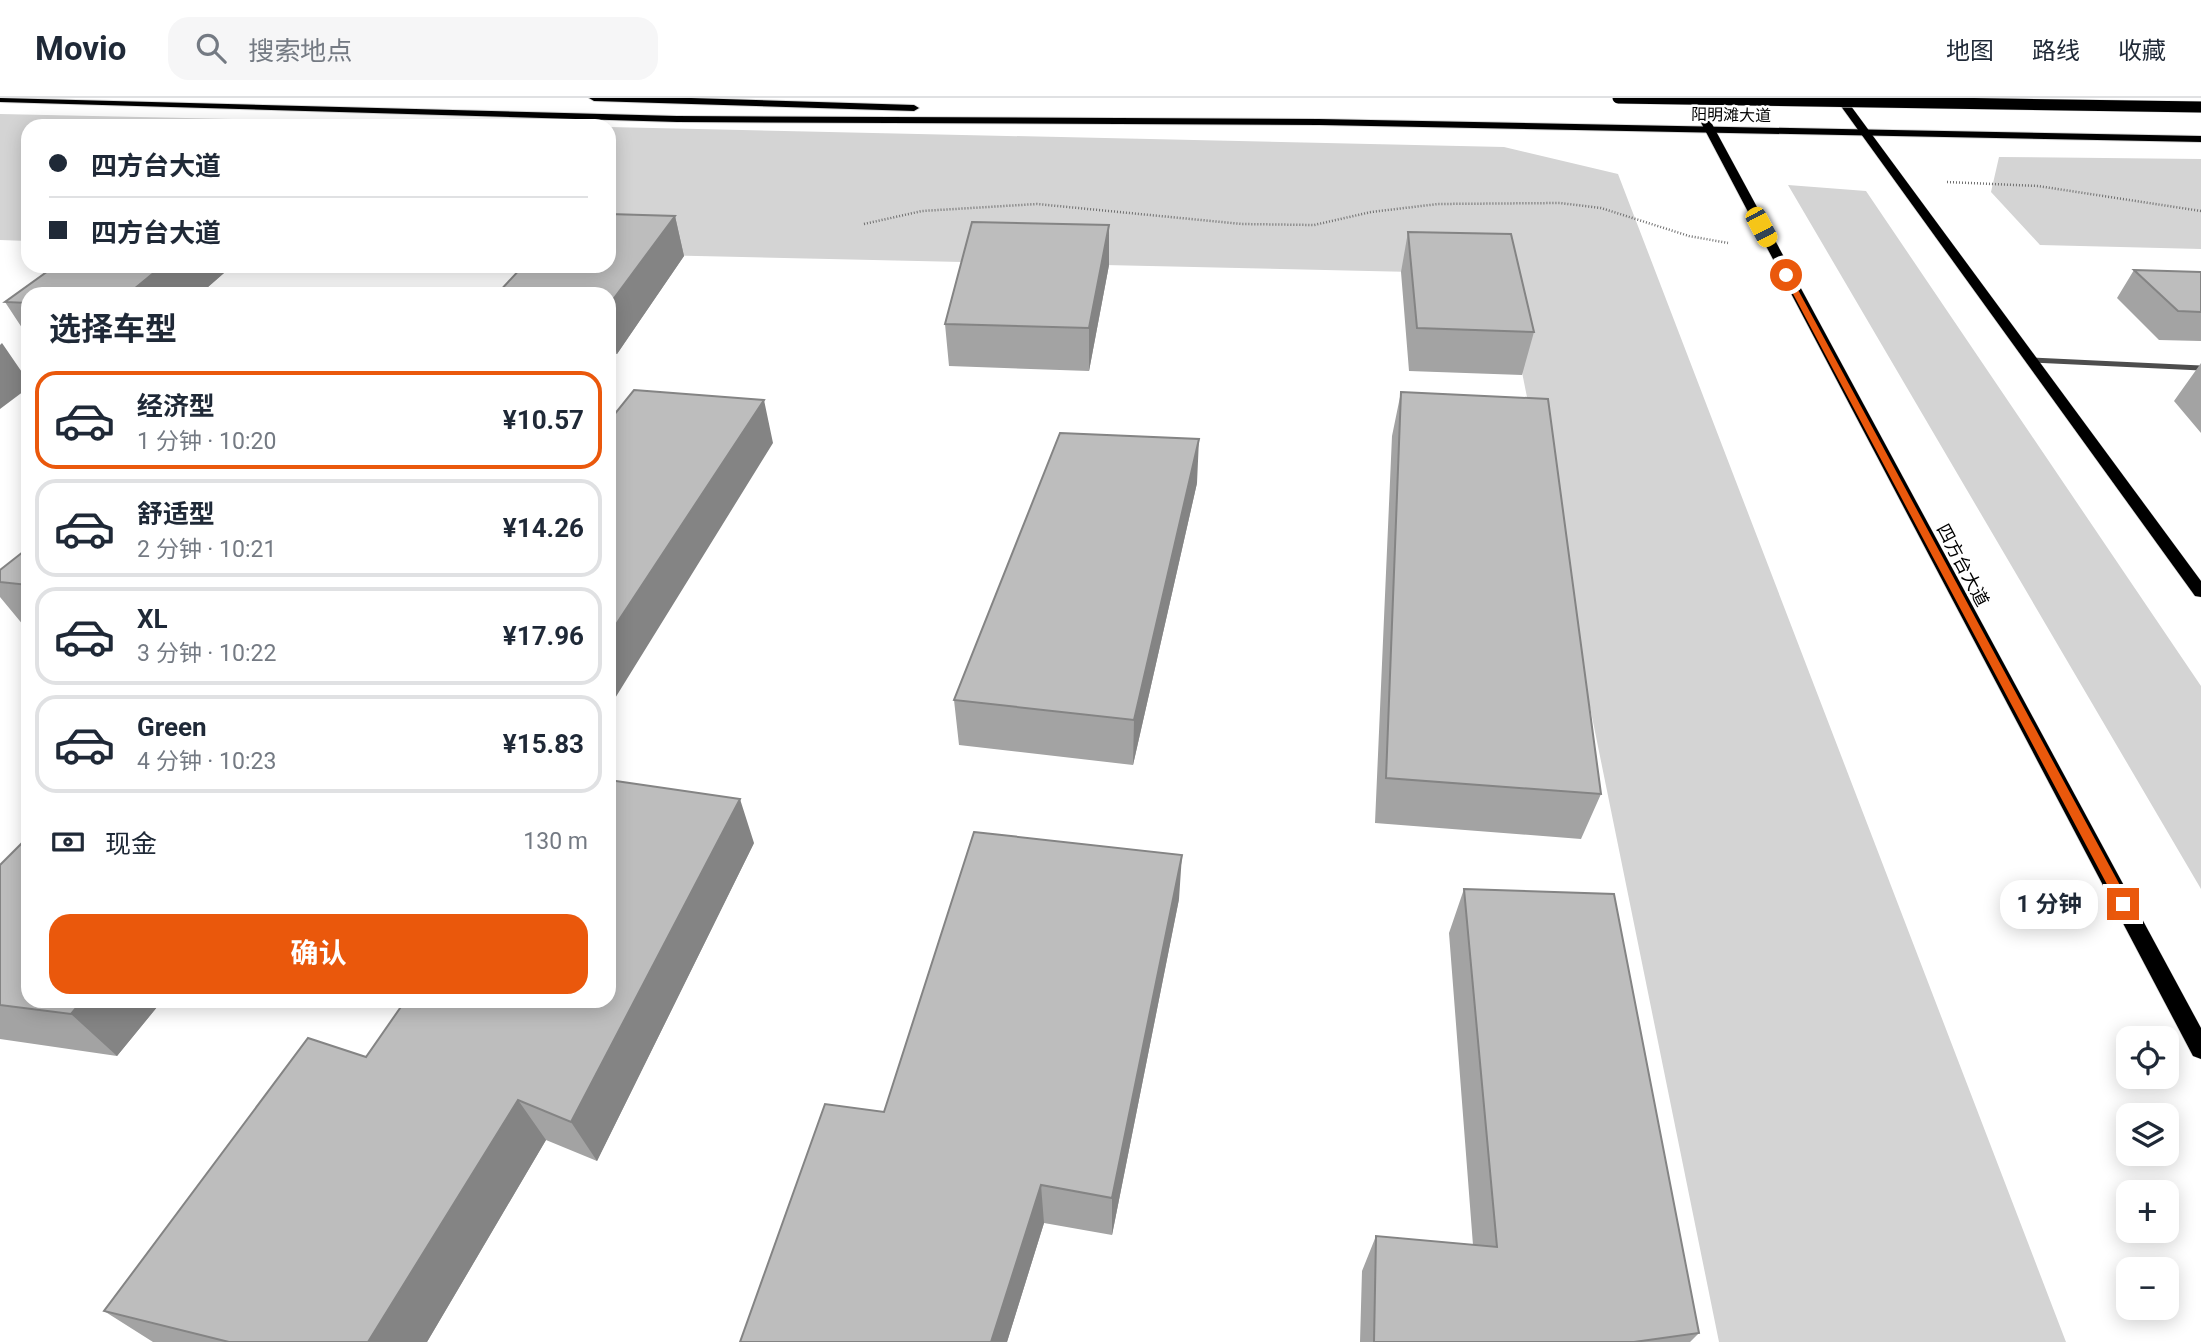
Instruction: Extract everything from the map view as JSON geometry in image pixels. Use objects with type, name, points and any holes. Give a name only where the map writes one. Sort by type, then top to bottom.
[{"type":"highway","points":[[594,98],[1319,122]]},
{"type":"highway","points":[[1618,98],[2201,107]]},
{"type":"highway","name":"阳明滩大道","points":[[0,99],[677,120],[1319,122],[2201,139]]},
{"type":"main road","name":"四方台大道","points":[[1693,98],[2201,1049]]},
{"type":"main road","points":[[1840,98],[2201,592]]},
{"type":"street","points":[[2031,360],[2201,368]]},
{"type":"path","points":[[1897,179],[2038,186],[2201,211]]},
{"type":"path","points":[[864,223],[922,211],[1037,204],[1242,224],[1314,225],[1371,212],[1438,204],[1560,203],[1601,208],[1689,236],[1773,251]]},
{"type":"shaded area","points":[[0,114],[234,119],[21,119],[21,241],[0,240]]},
{"type":"shaded area","points":[[616,127],[1504,147],[1618,174],[2066,1342],[1719,1342],[1502,274],[616,254]]},
{"type":"shaded area","points":[[1999,157],[2201,159],[2201,249],[2040,245],[1991,192]]},
{"type":"shaded area","points":[[1788,185],[1866,191],[2201,686],[2201,889]]},
{"type":"building","points":[[616,214],[675,216],[616,296],[616,287],[504,287],[516,273],[616,273]]},
{"type":"building","points":[[972,222],[1109,225],[1089,328],[945,324]]},
{"type":"building","points":[[1408,232],[1511,234],[1534,332],[1417,328]]},
{"type":"building","points":[[2134,270],[2201,272],[2201,312],[2178,311]]},
{"type":"building","points":[[45,273],[154,273],[136,287],[26,287]]},
{"type":"building","points":[[21,290],[21,303],[5,302]]},
{"type":"building","points":[[634,390],[764,400],[616,624],[616,412]]},
{"type":"building","points":[[1401,392],[1548,399],[1601,794],[1386,778]]},
{"type":"building","points":[[1060,433],[1199,439],[1134,720],[954,700]]},
{"type":"building","points":[[21,554],[21,584],[0,582],[0,570]]},
{"type":"building","points":[[616,781],[740,799],[571,1122],[518,1100],[368,1342],[229,1342],[104,1311],[308,1038],[366,1057],[400,1008],[616,1008]]},
{"type":"building","points":[[974,832],[1182,855],[1112,1198],[1041,1185],[991,1342],[740,1342],[825,1104],[884,1112]]},
{"type":"building","points":[[21,844],[21,1008],[0,1005],[0,865]]},
{"type":"building","points":[[1464,889],[1614,894],[1699,1333],[1634,1342],[1374,1342],[1376,1236],[1497,1247]]},
{"type":"building","points":[[24,1008],[76,1008],[71,1014]]},
{"type":"route","points":[[1786,275],[2123,904]]}]
